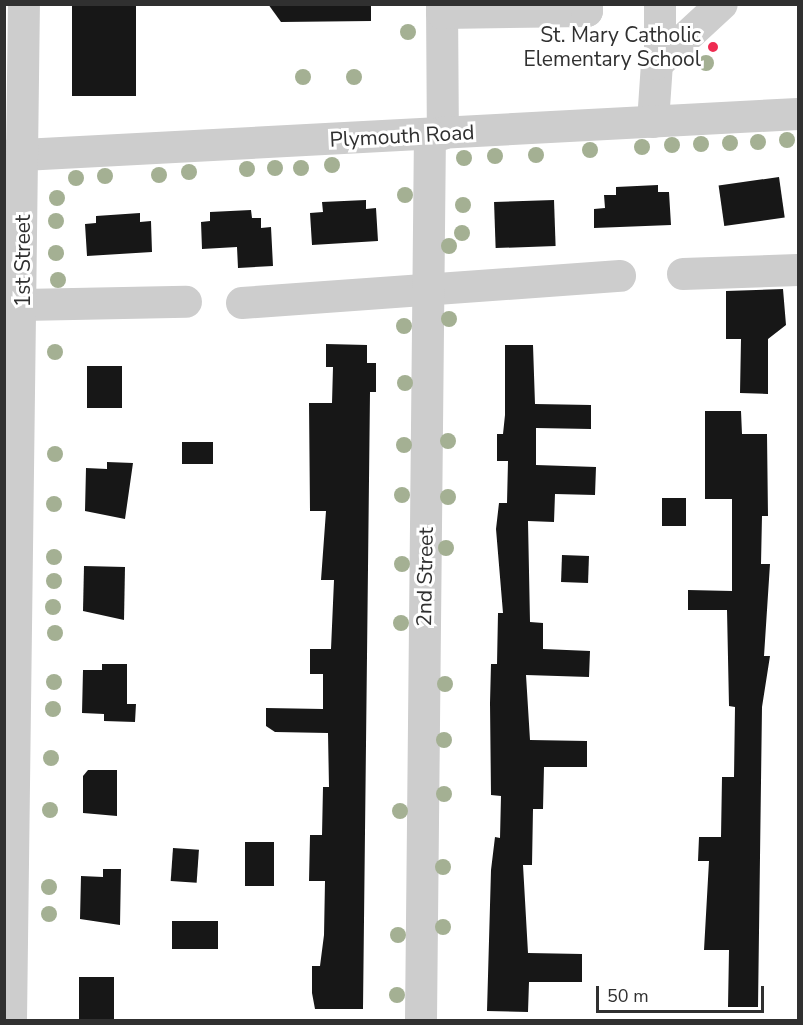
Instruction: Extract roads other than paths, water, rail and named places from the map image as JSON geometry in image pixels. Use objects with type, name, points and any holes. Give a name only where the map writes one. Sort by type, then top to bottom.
[{"type":"street","name":"1st Street","points":[[11,1020],[16,319],[14,156],[24,4]]},
{"type":"street","points":[[442,9],[587,11],[587,4]]},
{"type":"street","points":[[660,4],[660,60]]},
{"type":"street","points":[[653,122],[654,71],[660,60],[722,4]]},
{"type":"street","name":"2nd Street","points":[[421,1020],[428,286],[442,9]]},
{"type":"street","name":"Plymouth Road","points":[[14,156],[798,114]]},
{"type":"street","points":[[683,274],[798,270]]},
{"type":"street","points":[[242,303],[428,286],[620,276]]},
{"type":"street","points":[[16,319],[186,302]]},
{"type":"place","name":"St. Mary Catholic Elementary School","points":[[713,47]]}]
